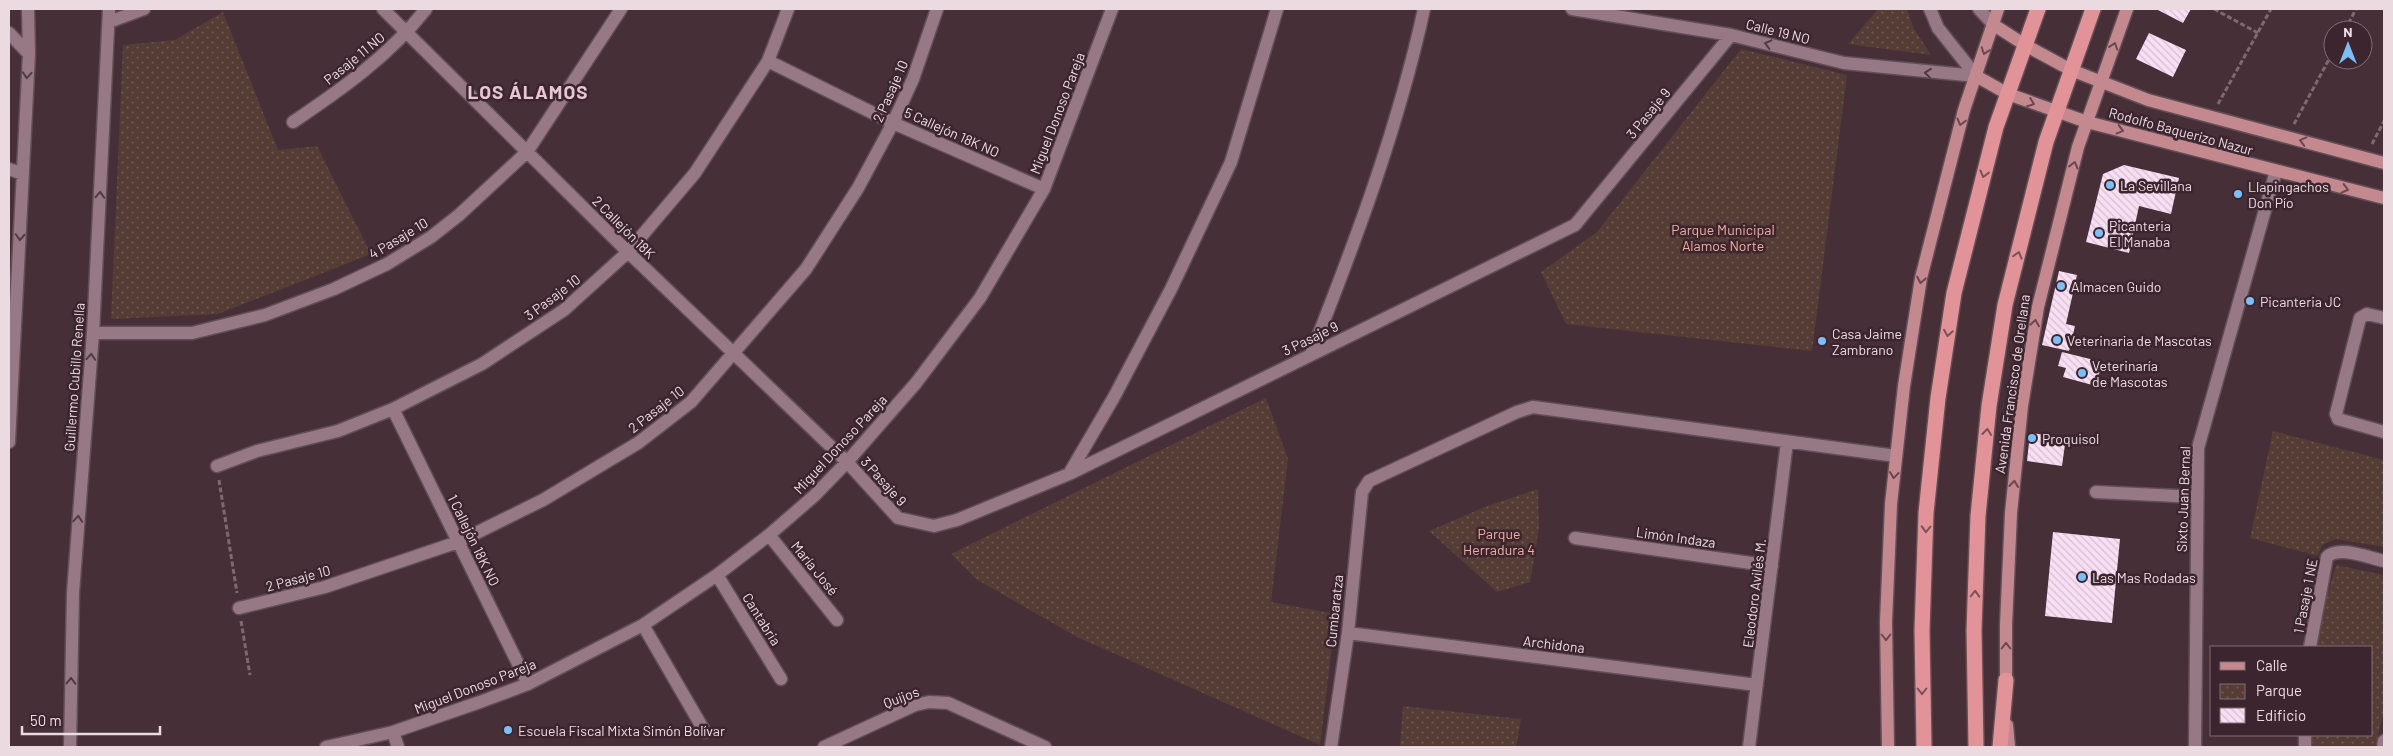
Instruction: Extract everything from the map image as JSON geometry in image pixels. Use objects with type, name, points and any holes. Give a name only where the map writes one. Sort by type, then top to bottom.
[{"type":"highway","points":[[1924,747],[1922,630],[1926,514],[1938,398],[1954,293],[1996,127],[2038,9]]},
{"type":"highway","name":"Avenida Francisco de Orellana","points":[[1976,747],[1974,630],[1978,516],[1989,406],[2005,305],[2046,142],[2093,9]]},
{"type":"highway","points":[[2000,747],[2006,680]]},
{"type":"main road","points":[[1888,747],[1886,729],[1886,622],[1891,504],[1904,386],[1921,278],[1962,118],[1998,9]]},
{"type":"main road","name":"Avenida Francisco de Orellana","points":[[2009,747],[2006,625],[2011,514],[2022,406],[2038,308],[2078,147],[2127,9]]},
{"type":"main road","name":"Rodolfo Baquerizo Nazur","points":[[1994,25],[2025,45],[2071,70],[2148,100],[2384,163]]},
{"type":"main road","name":"Rodolfo Baquerizo Nazur","points":[[1976,76],[2008,94],[2087,122],[2384,198]]},
{"type":"street","points":[[9,442],[29,54],[28,9]]},
{"type":"street","name":"Guillermo Cubillo Renella","points":[[70,747],[73,593],[93,333],[109,9]]},
{"type":"street","points":[[109,22],[144,9]]},
{"type":"street","name":"2 Callejón 18K","points":[[383,9],[406,34],[733,355],[847,462]]},
{"type":"street","name":"Pasaje 11 NO","points":[[293,122],[352,82],[406,34],[426,9]]},
{"type":"street","name":"4 Pasaje 10","points":[[93,333],[192,333],[265,315],[334,289],[387,264],[431,237],[459,215],[527,152],[621,9]]},
{"type":"street","name":"3 Pasaje 10","points":[[217,466],[257,451],[338,430],[393,409],[482,364],[564,310],[628,252],[695,172],[768,61],[788,9]]},
{"type":"street","name":"2 Pasaje 10","points":[[239,608],[325,587],[458,542],[543,500],[638,443],[691,402],[806,269],[858,188],[894,123],[913,79],[937,9]]},
{"type":"street","name":"Miguel Donoso Pareja","points":[[326,747],[341,746],[393,732],[528,684],[643,625],[717,574],[769,535],[814,496],[847,462],[916,383],[980,298],[1044,189],[1112,9]]},
{"type":"street","points":[[1069,474],[1114,397],[1171,289],[1231,162],[1277,9]]},
{"type":"street","points":[[1311,354],[1372,196],[1407,85],[1424,9]]},
{"type":"street","name":"Calle 19 NO","points":[[1572,9],[1731,35],[1844,64],[1976,76]]},
{"type":"street","points":[[1930,9],[1938,28],[1976,76]]},
{"type":"street","points":[[1979,9],[1994,25]]},
{"type":"street","points":[[9,33],[29,54]]},
{"type":"street","name":"3 Pasaje 9","points":[[847,462],[898,518],[934,526],[957,520],[1069,474],[1576,225],[1731,35]]},
{"type":"street","name":"5 Callejón 18K NO","points":[[768,61],[894,123],[1044,189]]},
{"type":"street","points":[[9,169],[22,174]]},
{"type":"street","name":"Sixto Juan Bernal","points":[[2194,747],[2198,448],[2276,171]]},
{"type":"street","points":[[2384,318],[2362,314],[2336,414],[2338,419],[2384,432]]},
{"type":"street","name":"Cumbaratza","points":[[1331,747],[1348,633],[1362,492],[1370,481],[1517,412],[1533,407],[1787,442]]},
{"type":"street","name":"1 Callejón 18K NO","points":[[393,409],[528,684]]},
{"type":"street","points":[[1787,442],[1896,456]]},
{"type":"street","name":"Eleodoro Avilés M.","points":[[1749,747],[1787,442]]},
{"type":"street","points":[[2096,492],[2197,497]]},
{"type":"street","name":"María José","points":[[769,535],[837,620]]},
{"type":"street","name":"Limón Indaza","points":[[1576,538],[1772,566]]},
{"type":"street","name":"1 Pasaje 1 NE","points":[[2310,646],[2327,557],[2332,552],[2339,552],[2384,561]]},
{"type":"street","name":"Cantabria","points":[[717,574],[781,679]]},
{"type":"street","points":[[643,625],[705,732]]},
{"type":"street","name":"Archidona","points":[[1348,633],[1757,685]]},
{"type":"street","name":"Quijos","points":[[824,747],[915,705],[929,702],[948,703],[1017,741],[1045,747]]},
{"type":"street","points":[[393,732],[398,747]]},
{"type":"street","points":[[2383,747],[2384,741]]},
{"type":"path","points":[[2214,9],[2258,33]]},
{"type":"path","points":[[2211,117],[2271,9]]},
{"type":"path","points":[[2288,137],[2323,70]]},
{"type":"path","points":[[2364,157],[2384,121]]},
{"type":"path","points":[[217,466],[250,675]]},
{"type":"green space","points":[[1878,9],[1907,9],[1913,27],[1931,55],[1848,44]]},
{"type":"green space","points":[[223,12],[278,150],[317,146],[371,254],[218,314],[111,319],[123,45],[175,40]]},
{"type":"green space","name":"Parque Municipal Alamos Norte","points":[[1741,49],[1847,75],[1812,351],[1566,324],[1541,272],[1597,232]]},
{"type":"green space","points":[[1266,398],[1288,459],[1271,602],[1336,614],[1320,745],[1077,637],[976,579],[951,554]]},
{"type":"green space","points":[[2273,431],[2384,460],[2384,547],[2336,539],[2322,545],[2318,556],[2250,538]]},
{"type":"green space","name":"Parque Herradura 4","points":[[1538,489],[1539,528],[1530,582],[1497,592],[1429,531],[1487,506]]},
{"type":"green space","points":[[2336,565],[2384,575],[2384,711],[2375,747],[2313,747],[2312,736],[2373,736],[2373,646],[2316,646],[2320,619]]},
{"type":"green space","points":[[1403,706],[1521,719],[1516,747],[1400,747]]},
{"type":"building","points":[[2156,9],[2191,9],[2183,23]]},
{"type":"building","points":[[2149,33],[2186,50],[2173,77],[2136,59]]},
{"type":"building","points":[[2124,165],[2179,178],[2171,214],[2139,206],[2129,253],[2086,242],[2103,174]]},
{"type":"building","points":[[2059,271],[2077,275],[2066,324],[2075,326],[2069,351],[2042,345]]},
{"type":"building","name":"Veterinaría de Mascotas","points":[[2062,352],[2102,362],[2096,386],[2063,377],[2066,368],[2058,366]]},
{"type":"building","points":[[2030,433],[2066,437],[2062,466],[2027,461]]},
{"type":"building","name":"Las Mas Rodadas","points":[[2053,532],[2120,539],[2112,623],[2045,616]]},
{"type":"place","name":"La Sevillana","points":[[2110,185]]},
{"type":"place","name":"Llapingachos Don Pío","points":[[2238,194]]},
{"type":"place","name":"Picanteria El Manaba","points":[[2099,233]]},
{"type":"place","name":"Almacen Guido","points":[[2061,286]]},
{"type":"place","name":"Picanteria JC","points":[[2250,301]]},
{"type":"place","name":"Veterinaria de Mascotas","points":[[2057,340]]},
{"type":"place","name":"Casa Jaime Zambrano","points":[[1822,341]]},
{"type":"place","name":"Veterinaría de Mascotas","points":[[2082,373]]},
{"type":"place","name":"Proquisol","points":[[2032,438]]},
{"type":"place","name":"Las Mas Rodadas","points":[[2082,577]]},
{"type":"place","name":"Escuela Fiscal Mixta Simón Bolívar","points":[[508,730]]},
{"type":"district","name":"LOS ÁLAMOS","points":[[528,91]]}]
